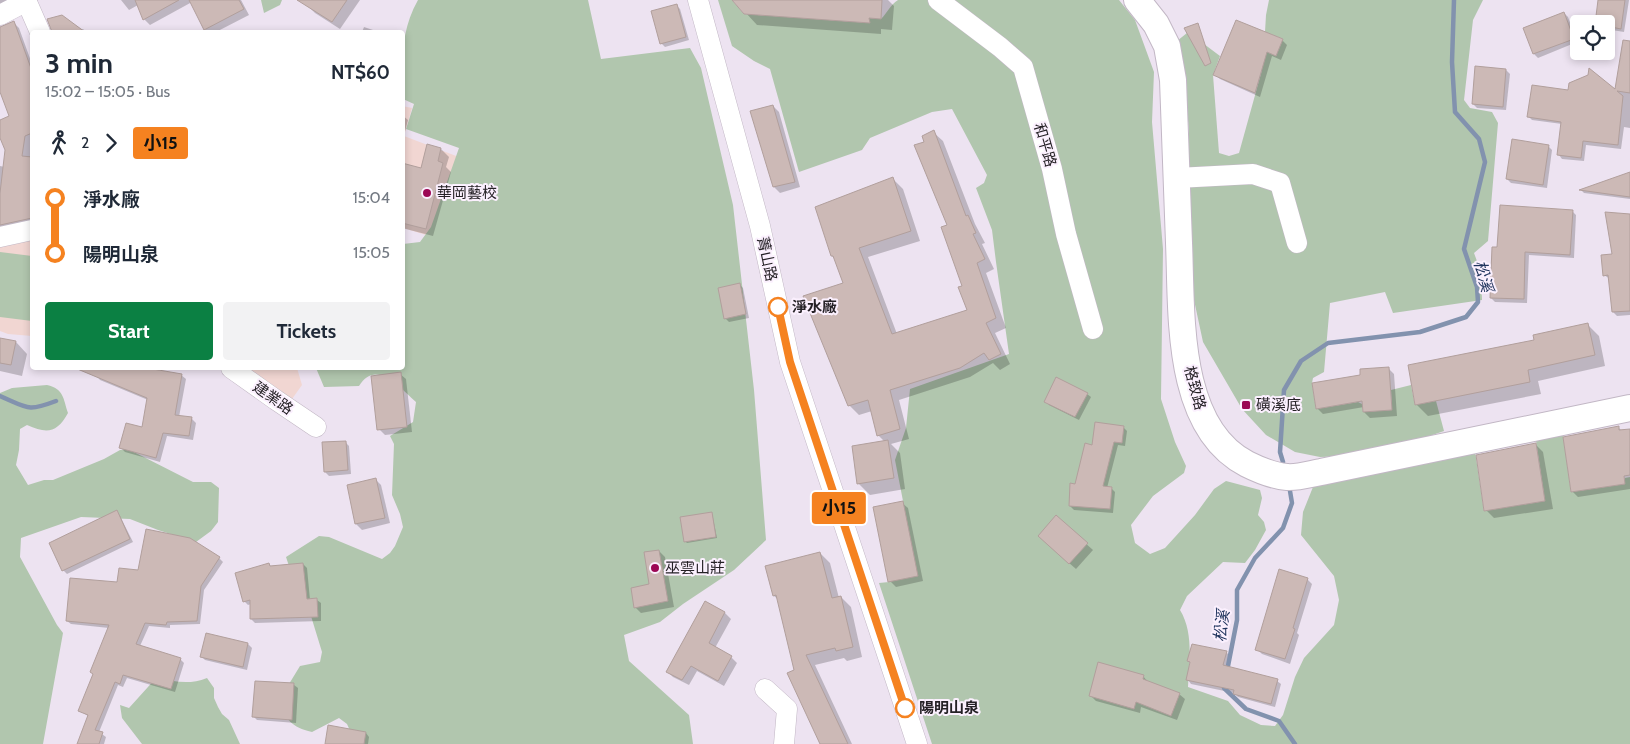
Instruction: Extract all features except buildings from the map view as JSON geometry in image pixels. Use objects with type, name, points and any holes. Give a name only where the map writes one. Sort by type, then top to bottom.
[{"type":"main road","name":"格致路","points":[[1137,0],[1156,24],[1167,46],[1173,80],[1182,331],[1189,375],[1198,410],[1213,436],[1233,456],[1262,471],[1288,477],[1321,472],[1630,408]]},
{"type":"street","points":[[0,15],[27,0],[39,30]]},
{"type":"street","name":"菁山路","points":[[698,0],[760,226],[790,362],[917,744]]},
{"type":"street","name":"和平路","points":[[938,0],[1023,67],[1052,169],[1066,234],[1093,329]]},
{"type":"street","points":[[1177,178],[1253,174],[1280,182],[1297,243]]},
{"type":"street","points":[[0,237],[30,230]]},
{"type":"street","name":"建業路","points":[[234,370],[316,427]]},
{"type":"street","points":[[765,689],[787,709],[784,744]]},
{"type":"shaded area","name":"華岡藝校","points":[[405,107],[412,108],[405,132]]},
{"type":"shaded area","name":"華岡藝校","points":[[405,136],[464,159],[436,238],[405,229]]},
{"type":"shaded area","points":[[30,238],[30,336],[8,334],[0,331],[0,246]]},
{"type":"shaded area","points":[[251,370],[298,370],[302,385],[292,399]]},
{"type":"green space","points":[[261,0],[282,0],[280,5],[264,13]]},
{"type":"green space","points":[[418,0],[588,0],[601,59],[690,48],[701,68],[733,205],[754,390],[766,540],[734,570],[683,604],[660,622],[624,635],[629,661],[689,715],[693,744],[356,744],[347,724],[339,718],[312,732],[294,725],[284,714],[278,702],[300,666],[320,662],[322,652],[307,603],[294,581],[286,557],[319,536],[329,537],[382,559],[395,546],[403,527],[392,495],[394,444],[390,436],[413,422],[416,402],[395,383],[380,375],[366,378],[359,386],[324,387],[317,370],[405,370],[405,244],[420,242],[431,227],[459,148],[406,129],[414,104],[405,100],[405,37],[412,12]]},
{"type":"green space","points":[[718,0],[732,0],[744,14],[869,23],[869,18],[881,19],[898,0],[1119,0],[1135,20],[1154,72],[1152,122],[1163,249],[1161,399],[1175,442],[1186,466],[1184,473],[1153,496],[1131,525],[1135,543],[1150,554],[1165,548],[1195,515],[1214,489],[1226,481],[1260,490],[1262,498],[1258,515],[1264,522],[1266,530],[1245,563],[1223,562],[1187,596],[1180,610],[1189,638],[1188,687],[1228,701],[1240,715],[1261,725],[1275,726],[1283,715],[1295,677],[1304,658],[1334,625],[1339,600],[1334,576],[1301,535],[1303,512],[1313,487],[1475,451],[1484,511],[1545,501],[1536,441],[1563,435],[1571,492],[1625,484],[1625,478],[1630,477],[1630,744],[932,744],[879,583],[889,582],[903,501],[895,460],[906,428],[910,389],[1009,354],[992,230],[976,188],[984,183],[987,175],[952,109],[932,112],[870,138],[862,150],[799,172],[770,69],[732,46]]},
{"type":"green space","points":[[1269,0],[1483,0],[1473,20],[1464,100],[1470,108],[1492,112],[1498,123],[1488,241],[1474,253],[1481,272],[1482,300],[1393,313],[1385,292],[1330,303],[1324,372],[1313,378],[1312,383],[1316,409],[1358,402],[1362,404],[1363,412],[1392,410],[1391,390],[1411,385],[1415,405],[1436,401],[1444,431],[1412,442],[1346,456],[1320,457],[1295,452],[1266,435],[1242,409],[1203,342],[1191,286],[1183,196],[1189,130],[1183,70],[1177,41],[1187,33],[1220,56],[1213,75],[1219,153],[1229,156],[1239,153],[1262,70],[1260,49],[1276,56],[1283,39],[1265,32]]},
{"type":"green space","points":[[0,252],[30,256],[30,321],[0,317]]},
{"type":"green space","points":[[47,385],[60,392],[68,413],[60,425],[51,430],[40,430],[27,425],[20,429],[16,465],[28,485],[44,480],[53,480],[104,459],[120,450],[128,449],[193,482],[211,482],[219,488],[218,522],[211,531],[196,542],[130,519],[81,517],[21,538],[20,557],[63,633],[43,744],[0,744],[0,393],[12,388]]},
{"type":"green space","points":[[157,677],[182,682],[194,682],[207,678],[214,688],[214,698],[218,707],[229,720],[240,744],[142,744],[122,718],[120,705],[129,708]]},
{"type":"waterway","name":"松溪","points":[[1283,462],[1280,452],[1284,390],[1301,361],[1328,343],[1420,332],[1466,317],[1478,302],[1477,287],[1464,249],[1485,162],[1479,139],[1455,112],[1452,62],[1454,0]]},
{"type":"waterway","points":[[0,396],[28,407],[39,407],[56,401]]},
{"type":"waterway","name":"松溪","points":[[1227,671],[1237,620],[1237,590],[1255,558],[1283,528],[1292,503],[1290,491]]},
{"type":"waterway","name":"松溪","points":[[1225,683],[1224,688],[1246,709],[1279,721],[1295,744]]},
{"type":"bus line","name":"小15","points":[[778,307],[790,362],[905,708]]},
{"type":"place","name":"華岡藝校","points":[[427,193]]},
{"type":"place","name":"淨水廠","points":[[778,307]]},
{"type":"place","name":"磺溪底","points":[[1246,405]]},
{"type":"place","name":"巫雲山莊","points":[[655,568]]},
{"type":"place","name":"陽明山泉","points":[[905,708]]}]
